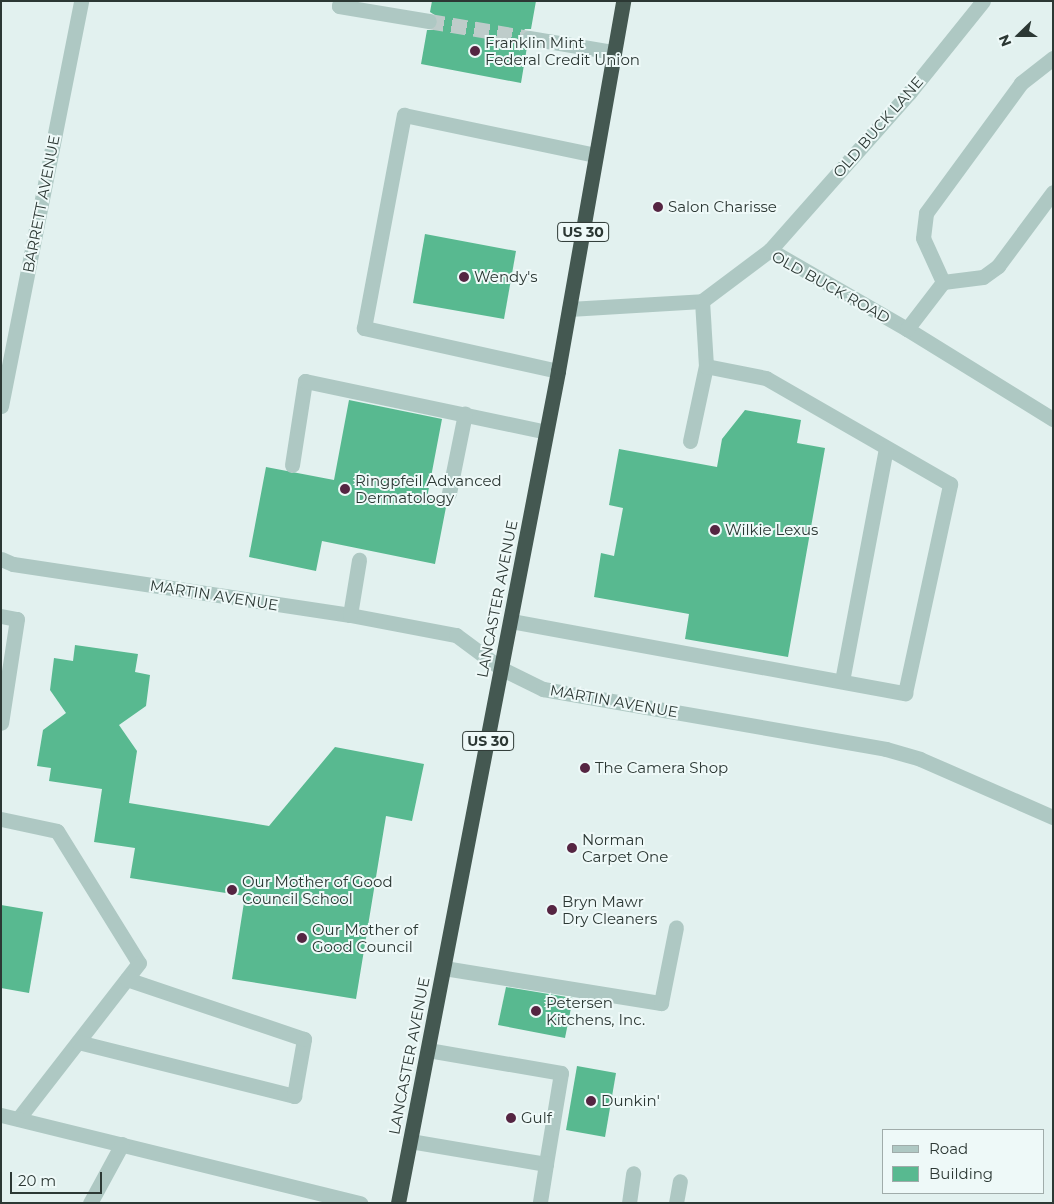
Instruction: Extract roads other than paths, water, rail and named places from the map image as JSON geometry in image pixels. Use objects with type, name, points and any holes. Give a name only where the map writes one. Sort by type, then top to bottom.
[{"type":"highway","name":"LANCASTER AVENUE","points":[[398,1203],[558,371],[623,1]]},
{"type":"street","name":"BARRETT AVENUE","points":[[1,406],[81,1]]},
{"type":"street","name":"OLD BUCK LANE","points":[[770,250],[909,93],[983,1]]},
{"type":"street","points":[[340,4],[429,21]]},
{"type":"street","points":[[529,38],[614,52]]},
{"type":"street","points":[[943,282],[923,238],[926,213],[1021,83],[1053,58]]},
{"type":"street","points":[[558,371],[364,328],[404,116],[596,155]]},
{"type":"street","points":[[907,329],[943,282],[983,277],[998,266],[1053,192]]},
{"type":"street","name":"OLD BUCK ROAD","points":[[702,301],[770,250],[907,329],[1053,420]]},
{"type":"street","points":[[569,309],[702,301],[706,366],[690,441]]},
{"type":"street","points":[[511,621],[905,693],[950,484],[766,378],[706,366]]},
{"type":"street","points":[[292,465],[305,381],[546,432]]},
{"type":"street","points":[[449,493],[465,414]]},
{"type":"street","points":[[842,681],[886,448]]},
{"type":"street","name":"MARTIN AVENUE","points":[[1,559],[13,564],[350,616],[456,635],[502,669],[543,688],[886,749],[920,759],[1053,817]]},
{"type":"street","points":[[350,616],[359,560]]},
{"type":"street","points":[[1,616],[17,619],[1,722]]},
{"type":"street","points":[[1,819],[57,831],[139,963],[18,1119]]},
{"type":"street","points":[[444,968],[661,1003],[676,927]]},
{"type":"street","points":[[78,1042],[294,1096],[304,1039],[127,979]]},
{"type":"street","points":[[428,1050],[561,1073],[540,1203]]},
{"type":"street","points":[[1,1115],[360,1203]]},
{"type":"street","points":[[410,1141],[546,1164]]},
{"type":"street","points":[[90,1203],[122,1144]]},
{"type":"street","points":[[629,1203],[633,1173]]},
{"type":"street","points":[[676,1203],[680,1181]]},
{"type":"tunnel","points":[[429,21],[529,38]]},
{"type":"place","name":"Franklin Mint Federal Credit Union","points":[[475,51]]},
{"type":"place","name":"Salon Charisse","points":[[658,207]]},
{"type":"place","name":"Wendy's","points":[[464,277]]},
{"type":"place","name":"Ringpfeil Advanced Dermatology","points":[[345,489]]},
{"type":"place","name":"Wilkie Lexus","points":[[715,530]]},
{"type":"place","name":"The Camera Shop","points":[[585,768]]},
{"type":"place","name":"Norman Carpet One","points":[[572,848]]},
{"type":"place","name":"Our Mother of Good Council School","points":[[232,890]]},
{"type":"place","name":"Bryn Mawr Dry Cleaners","points":[[552,910]]},
{"type":"place","name":"Our Mother of Good Council","points":[[302,938]]},
{"type":"place","name":"Petersen Kitchens, Inc.","points":[[536,1011]]},
{"type":"place","name":"Dunkin'","points":[[591,1101]]},
{"type":"place","name":"Gulf","points":[[511,1118]]}]
